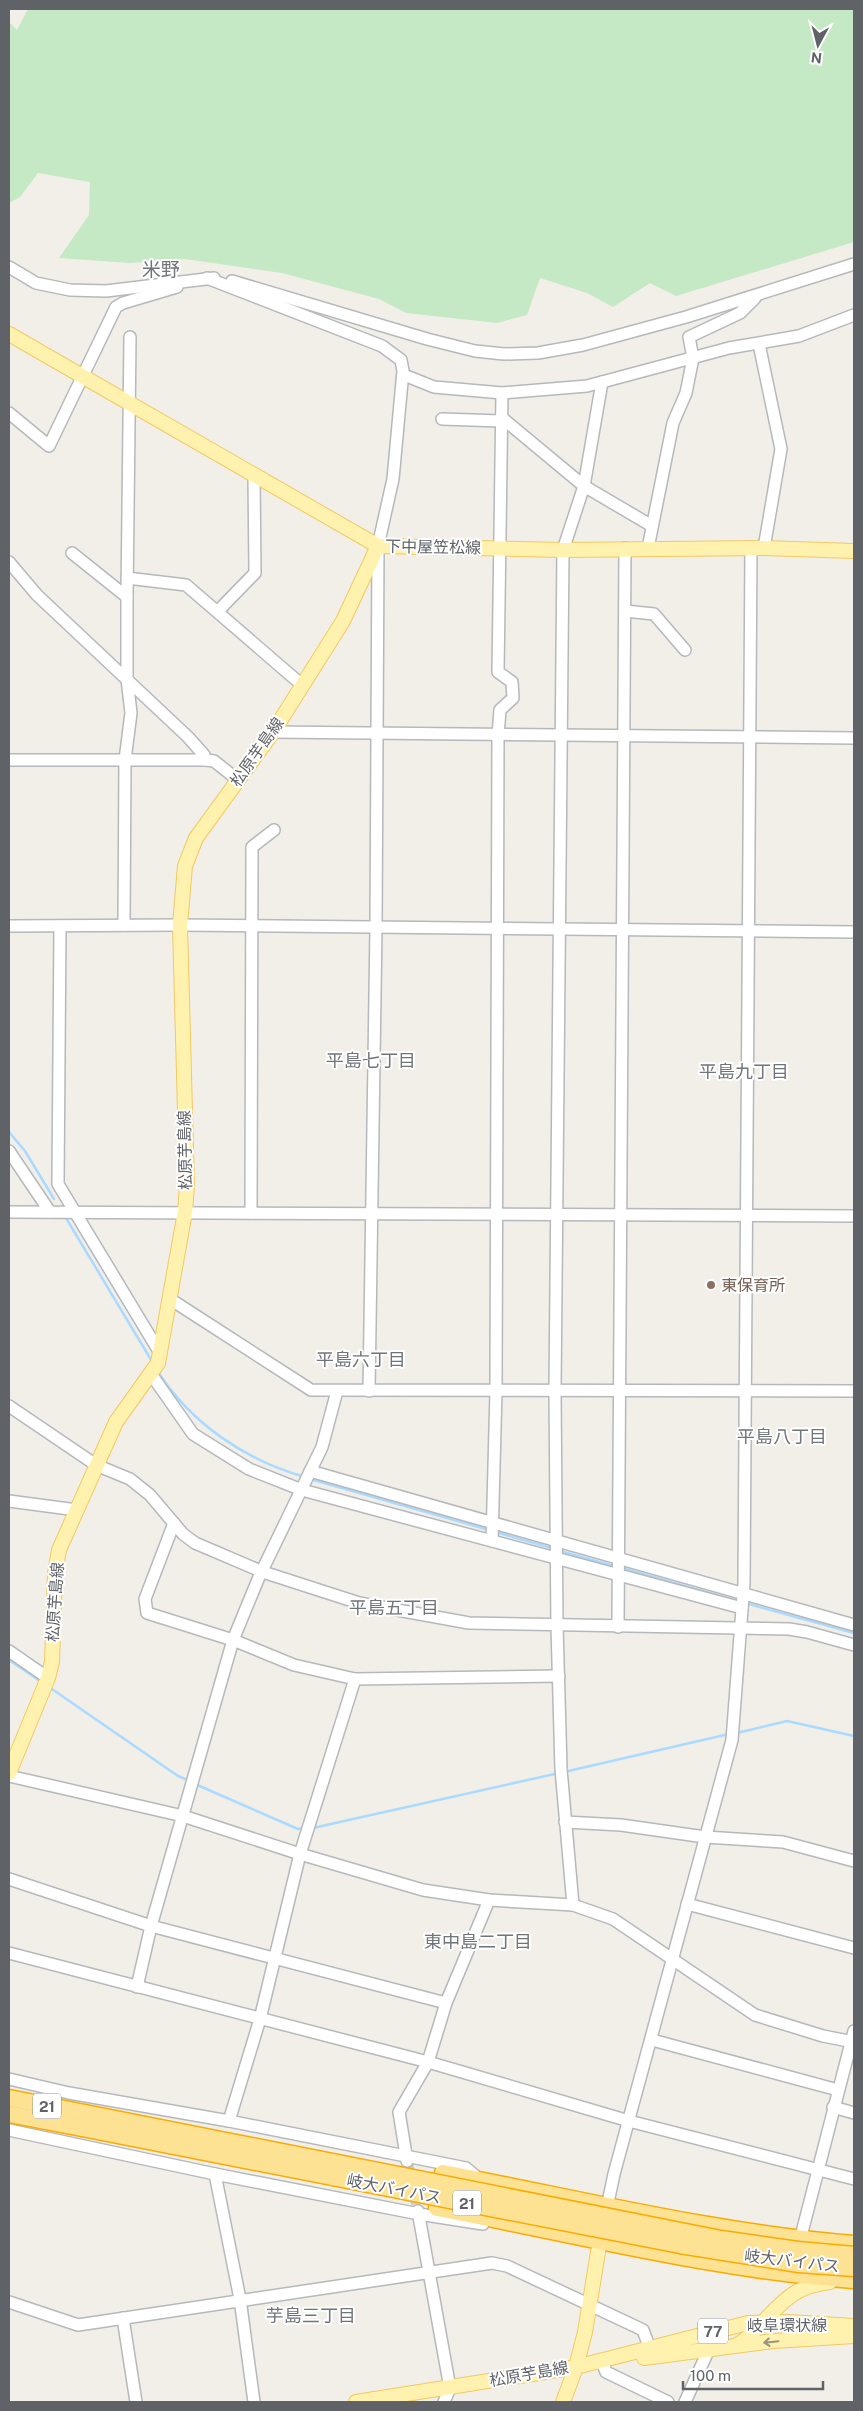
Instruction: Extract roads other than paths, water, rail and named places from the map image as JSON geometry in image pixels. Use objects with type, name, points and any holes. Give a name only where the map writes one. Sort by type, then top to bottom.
[{"type":"highway","name":"21","points":[[9,2098],[84,2120],[190,2159],[600,2240],[794,2275],[854,2276]]},
{"type":"highway","name":"21","points":[[9,2114],[84,2120],[198,2125],[739,2231],[800,2240],[854,2244]]},
{"type":"highway","name":"岐大バイパス","points":[[84,2120],[721,2239],[798,2250],[854,2255]]},
{"type":"highway","name":"岐大バイパス","points":[[84,2120],[680,2245],[799,2264],[854,2276]]},
{"type":"main road","name":"下中屋笠松線","points":[[9,334],[378,546],[563,550],[625,548],[854,550]]},
{"type":"main road","name":"松原芋島線","points":[[9,1774],[46,1683],[52,1662],[59,1550],[116,1422],[156,1365],[170,1299],[185,1212],[187,1186],[180,925],[185,866],[196,838],[274,732],[352,605],[378,546]]},
{"type":"main road","name":"松原芋島線","points":[[356,2402],[576,2367],[590,2305],[600,2240]]},
{"type":"main road","points":[[729,2347],[743,2342],[798,2289],[854,2276]]},
{"type":"main road","name":"岐阜環状線","points":[[576,2367],[734,2326],[764,2321],[854,2326]]},
{"type":"main road","name":"岐阜環状線","points":[[576,2367],[773,2341],[854,2336]]},
{"type":"main road","points":[[563,2402],[576,2367]]},
{"type":"street","points":[[9,267],[36,282],[70,290],[106,291],[206,278],[232,281],[427,340],[475,352],[504,354],[538,353],[583,345],[686,317],[758,295],[820,273],[854,264]]},
{"type":"street","points":[[206,278],[382,346],[401,360],[404,375],[392,479],[378,546],[376,928],[370,1214],[369,1391]]},
{"type":"street","points":[[9,413],[49,446],[116,307],[123,303],[176,288],[182,281]]},
{"type":"street","points":[[648,548],[673,423],[686,393],[694,358],[689,337],[740,313],[758,295]]},
{"type":"street","points":[[404,375],[434,387],[502,393],[587,386],[729,348],[799,336],[854,315]]},
{"type":"street","points":[[124,925],[125,760],[131,713],[127,679],[130,337]]},
{"type":"street","points":[[600,2240],[629,2120],[732,1740],[742,1629],[749,737],[757,548],[781,448],[758,344]]},
{"type":"street","points":[[573,1905],[561,1771],[556,1550],[563,550],[584,486],[602,382]]},
{"type":"street","points":[[492,1532],[496,1391],[499,928],[498,735],[500,710],[513,698],[512,682],[498,672],[498,548],[502,393]]},
{"type":"street","points":[[442,419],[501,419],[584,486],[652,526]]},
{"type":"street","points":[[218,611],[255,573],[254,476]]},
{"type":"street","points":[[618,1627],[625,548]]},
{"type":"street","points":[[72,553],[127,597]]},
{"type":"street","points":[[9,562],[37,595],[188,737],[204,755],[205,760]]},
{"type":"street","points":[[127,578],[186,584],[302,685]]},
{"type":"street","points":[[625,611],[654,614],[684,650]]},
{"type":"street","points":[[274,732],[854,738]]},
{"type":"street","points":[[9,760],[205,760],[214,761],[238,780]]},
{"type":"street","points":[[251,1213],[252,847],[274,830]]},
{"type":"street","points":[[9,926],[180,925],[854,932]]},
{"type":"street","points":[[60,926],[58,1184],[76,1212],[193,1434],[248,1469],[306,1480],[743,1602],[854,1625]]},
{"type":"street","points":[[9,1150],[50,1212]]},
{"type":"street","points":[[9,1212],[854,1216]]},
{"type":"street","points":[[170,1299],[312,1390],[854,1391]]},
{"type":"street","points":[[137,1987],[151,1926],[233,1640],[322,1447],[337,1391]]},
{"type":"street","points":[[9,1406],[96,1465],[130,1479],[150,1495],[174,1523],[195,1543],[263,1572],[358,1604],[469,1624],[798,1630],[854,1645]]},
{"type":"street","points":[[306,1480],[619,1568]]},
{"type":"street","points":[[9,1501],[76,1510]]},
{"type":"street","points":[[174,1523],[145,1599],[148,1613],[233,1640],[294,1666],[355,1679],[559,1676]]},
{"type":"street","points":[[9,1651],[46,1683]]},
{"type":"street","points":[[229,2121],[260,2019],[300,1854],[355,1679]]},
{"type":"street","points":[[9,1774],[183,1816],[300,1854],[423,1890],[490,1900],[573,1905],[613,1919],[755,2015],[823,2036],[853,2038],[833,2107],[800,2240]]},
{"type":"street","points":[[565,1822],[621,1825],[705,1837],[783,1842],[854,1861]]},
{"type":"street","points":[[9,1879],[151,1926],[446,2003]]},
{"type":"street","points":[[407,2158],[399,2112],[428,2062],[446,2003],[490,1900]]},
{"type":"street","points":[[687,1904],[854,1948]]},
{"type":"street","points":[[9,1953],[428,2062],[629,2120],[854,2179]]},
{"type":"street","points":[[652,2040],[838,2090]]},
{"type":"street","points":[[9,2079],[69,2093],[229,2121],[407,2158],[466,2168],[480,2180]]},
{"type":"street","points":[[833,2107],[854,2113]]},
{"type":"street","points":[[9,2130],[215,2174],[418,2212],[498,2226],[530,2226]]},
{"type":"street","points":[[215,2174],[240,2299],[254,2402]]},
{"type":"street","points":[[418,2212],[450,2388],[444,2402]]},
{"type":"street","points":[[9,2302],[78,2325],[240,2299],[500,2264],[643,2330],[650,2349]]},
{"type":"street","points":[[122,2318],[136,2402]]},
{"type":"street","points":[[685,2402],[709,2349]]},
{"type":"street","points":[[603,2364],[606,2372],[668,2402]]},
{"type":"waterway","points":[[9,1132],[25,1151],[54,1199]]},
{"type":"waterway","points":[[66,1218],[153,1363]]},
{"type":"waterway","points":[[158,1372],[187,1408],[222,1438],[262,1461],[305,1477]]},
{"type":"waterway","points":[[310,1479],[489,1530]]},
{"type":"waterway","points":[[495,1532],[552,1548]]},
{"type":"waterway","points":[[560,1551],[614,1566]]},
{"type":"waterway","points":[[622,1568],[737,1601]]},
{"type":"waterway","points":[[745,1603],[854,1633]]},
{"type":"waterway","points":[[9,1660],[40,1681]]},
{"type":"waterway","points":[[49,1687],[178,1776],[190,1781]]},
{"type":"waterway","points":[[737,1733],[787,1721],[854,1736]]},
{"type":"waterway","points":[[564,1772],[729,1734]]},
{"type":"waterway","points":[[313,1828],[559,1773]]},
{"type":"waterway","points":[[195,1784],[298,1829],[305,1828]]},
{"type":"tunnel","points":[[407,2161],[418,2211]]},
{"type":"place","name":"東保育所","points":[[711,1285]]},
{"type":"district","name":"米野","points":[[161,269]]},
{"type":"district","name":"平島七丁目","points":[[371,1060]]},
{"type":"district","name":"平島九丁目","points":[[744,1071]]},
{"type":"district","name":"平島六丁目","points":[[361,1359]]},
{"type":"district","name":"平島八丁目","points":[[782,1436]]},
{"type":"district","name":"平島五丁目","points":[[394,1607]]},
{"type":"district","name":"東中島二丁目","points":[[478,1941]]},
{"type":"district","name":"芋島三丁目","points":[[311,2315]]}]
